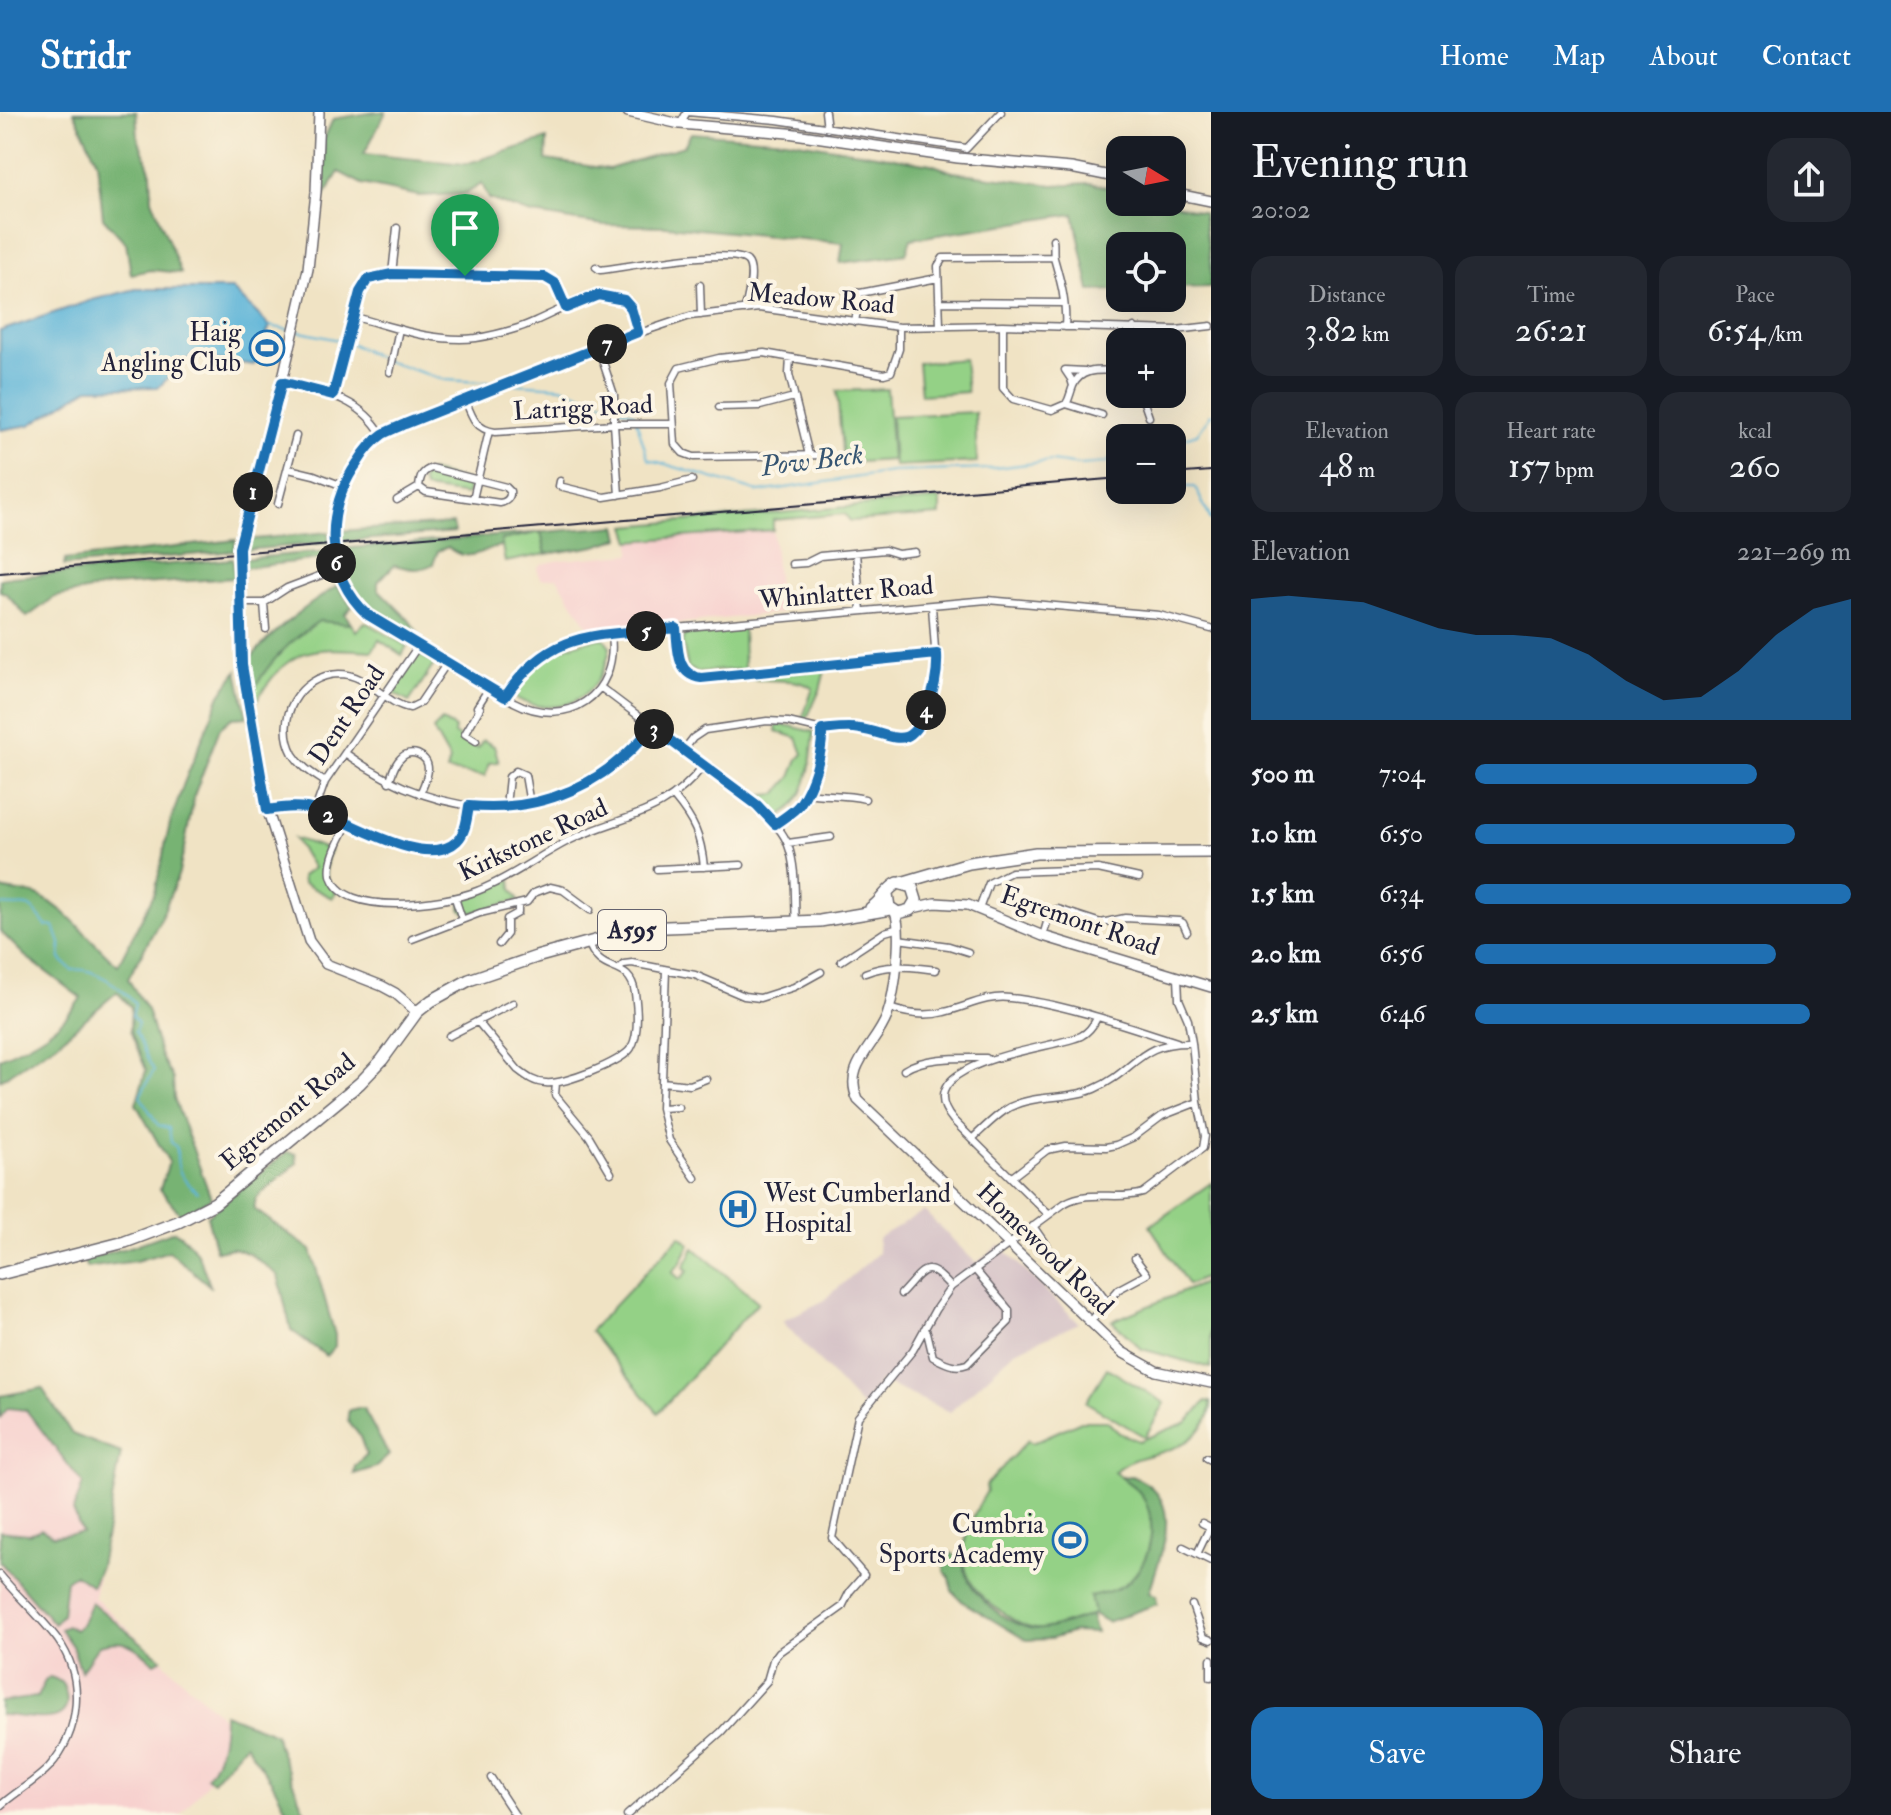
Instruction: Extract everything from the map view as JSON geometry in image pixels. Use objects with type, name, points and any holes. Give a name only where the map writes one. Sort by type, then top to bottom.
[{"type":"highway","name":"A595","points":[[863,912],[887,894],[893,885],[1001,856],[1211,852]]},
{"type":"highway","name":"A595","points":[[915,892],[932,875]]},
{"type":"highway","points":[[901,883],[915,892],[911,909]]},
{"type":"highway","points":[[887,894],[893,910]]},
{"type":"highway","name":"A595","points":[[863,912],[911,909]]},
{"type":"highway","name":"Egremont Road","points":[[0,1274],[125,1242],[178,1222],[215,1203],[360,1083],[382,1060],[417,1012],[439,994],[469,980],[588,941],[654,926],[830,920],[863,912]]},
{"type":"street","points":[[319,112],[311,250],[282,382],[239,548],[242,665],[267,810],[306,931],[319,957],[335,969],[395,993],[417,1012]]},
{"type":"street","points":[[628,112],[680,124],[788,133],[958,158],[1071,168],[1106,175]]},
{"type":"street","points":[[680,124],[687,112],[777,120],[966,148]]},
{"type":"street","points":[[775,112],[777,120]]},
{"type":"street","points":[[825,112],[827,129]]},
{"type":"street","points":[[958,158],[1001,112]]},
{"type":"street","points":[[1186,196],[1211,201]]},
{"type":"street","points":[[392,274],[397,228]]},
{"type":"street","points":[[465,276],[467,233]]},
{"type":"street","points":[[1053,239],[1053,257],[1057,263],[1064,303],[1065,327]]},
{"type":"street","points":[[596,267],[600,270],[681,258],[735,255],[748,262],[751,269],[745,310]]},
{"type":"street","points":[[940,326],[938,278],[939,261],[943,258],[1053,257]]},
{"type":"street","points":[[333,395],[360,292],[368,279],[392,274],[545,277],[555,283],[566,308]]},
{"type":"street","points":[[846,291],[860,293],[938,278]]},
{"type":"street","points":[[700,285],[701,315]]},
{"type":"street","points":[[855,322],[860,293]]},
{"type":"street","points":[[355,317],[438,339],[475,338],[519,328],[598,295],[616,296],[624,300],[631,308],[638,332]]},
{"type":"street","points":[[939,302],[1064,303]]},
{"type":"street","name":"Meadow Road","points":[[600,687],[579,706],[559,713],[530,710],[379,624],[356,604],[346,589],[336,563],[334,525],[343,486],[360,458],[382,435],[598,347],[638,332],[701,315],[759,308],[899,327],[1003,325],[1176,330],[1211,326]]},
{"type":"street","points":[[1003,325],[1004,392],[1013,399],[1052,410],[1066,404],[1102,415]]},
{"type":"street","points":[[830,455],[694,457],[683,453],[675,444],[671,383],[679,368],[718,358],[764,353],[888,373],[896,360],[899,327]]},
{"type":"street","points":[[390,372],[399,329]]},
{"type":"street","points":[[598,347],[614,395],[619,495]]},
{"type":"street","points":[[790,358],[789,374],[809,455]]},
{"type":"street","points":[[1073,386],[1065,370],[1106,371]]},
{"type":"street","points":[[1066,404],[1073,386],[1080,376],[1089,371]]},
{"type":"street","points":[[282,382],[333,395],[359,407],[382,435]]},
{"type":"street","points":[[719,407],[760,406],[794,397]]},
{"type":"street","name":"Latrigg Road","points":[[465,399],[476,424],[489,431],[673,424]]},
{"type":"street","points":[[1146,408],[1149,417]]},
{"type":"street","points":[[473,499],[489,431]]},
{"type":"street","points":[[278,504],[296,436]]},
{"type":"street","points":[[397,500],[419,487],[421,475],[432,468],[506,487],[510,494],[503,502],[432,493],[419,487]]},
{"type":"street","points":[[289,469],[343,486]]},
{"type":"street","points":[[559,486],[600,496],[692,480]]},
{"type":"street","points":[[792,564],[806,563],[820,556],[885,550],[898,554],[915,552]]},
{"type":"street","points":[[856,553],[861,611]]},
{"type":"street","points":[[240,603],[264,603],[287,588],[324,574]]},
{"type":"street","name":"Whinlatter Road","points":[[505,697],[529,667],[551,650],[589,637],[676,628],[987,600],[1159,615],[1211,629]]},
{"type":"street","points":[[264,603],[266,629]]},
{"type":"street","points":[[683,751],[693,738],[713,728],[777,721],[822,730],[858,728],[899,739],[913,733],[922,720],[935,687],[937,654],[932,606]]},
{"type":"street","points":[[676,628],[679,660],[686,672],[695,678],[937,654]]},
{"type":"street","points":[[611,635],[610,668],[600,687],[757,805],[775,824],[788,843],[793,868],[796,922]]},
{"type":"street","name":"Dent Road","points":[[315,810],[325,782],[418,646]]},
{"type":"street","points":[[325,782],[304,768],[290,747],[286,722],[295,699],[312,682],[340,674],[363,679],[401,705],[415,707],[447,663]]},
{"type":"street","points":[[476,741],[465,734],[489,688]]},
{"type":"street","points":[[345,753],[389,782],[420,794],[469,806],[530,804],[572,792],[601,776],[626,757],[652,727]]},
{"type":"street","points":[[775,824],[798,806],[806,793],[820,750],[822,730]]},
{"type":"street","points":[[389,782],[400,759],[408,753],[418,754],[428,768],[420,794]]},
{"type":"street","name":"Kirkstone Road","points":[[348,823],[331,867],[333,880],[343,893],[391,903],[455,898],[490,886],[570,840],[644,813],[674,797],[704,765]]},
{"type":"street","points":[[506,806],[509,777],[516,771],[525,775],[530,804]]},
{"type":"street","points":[[806,793],[839,793],[865,799]]},
{"type":"street","points":[[674,797],[691,818],[701,841],[704,867]]},
{"type":"street","points":[[267,810],[286,807],[315,810],[391,841],[425,850],[439,850],[452,845],[461,836],[469,806]]},
{"type":"street","points":[[788,843],[831,837]]},
{"type":"street","points":[[657,869],[741,865]]},
{"type":"street","points":[[979,909],[989,883],[1011,872],[1098,869],[1139,878]]},
{"type":"street","points":[[412,939],[462,919],[527,902],[534,893],[554,887],[590,910]]},
{"type":"street","points":[[915,892],[924,901],[935,903]]},
{"type":"street","points":[[455,898],[462,919]]},
{"type":"street","points":[[841,961],[885,932],[899,928],[911,909],[935,903]]},
{"type":"street","name":"Egremont Road","points":[[935,903],[956,903],[979,909],[1043,936],[1211,987]]},
{"type":"street","points":[[499,944],[507,934],[507,919],[518,913],[518,904]]},
{"type":"street","points":[[1043,936],[1050,912],[1058,909],[1101,923],[1125,918],[1183,923],[1192,917]]},
{"type":"street","points":[[893,910],[899,928]]},
{"type":"street","points":[[1183,923],[1187,932]]},
{"type":"street","name":"Homewood Road","points":[[899,928],[889,1008],[881,1030],[854,1071],[853,1086],[858,1100],[1122,1352],[1144,1366],[1170,1376],[1211,1383]]},
{"type":"street","points":[[898,939],[968,952]]},
{"type":"street","points":[[478,1022],[526,1077],[544,1083],[556,1083],[615,1062],[631,1048],[635,1034],[635,993],[630,979],[619,969],[600,963],[594,957],[588,941]]},
{"type":"street","points":[[619,969],[624,964],[632,963],[695,975],[744,996],[760,998],[794,987],[821,972]]},
{"type":"street","points":[[865,973],[881,966],[895,965],[936,970]]},
{"type":"street","points":[[666,970],[661,1108],[669,1140],[695,1178]]},
{"type":"street","points":[[627,1815],[721,1732],[767,1681],[776,1656],[842,1607],[850,1591],[864,1575],[832,1538],[858,1417],[913,1350],[951,1287],[1048,1214],[1080,1195],[1133,1196],[1143,1193],[1200,1152],[1209,1142],[1198,1102],[1192,1043],[1188,1020],[1179,999],[1178,978]]},
{"type":"street","points":[[889,1008],[908,1015],[942,1013],[985,999],[1009,997],[1097,1018],[1177,1042],[1192,1043]]},
{"type":"street","points":[[449,1036],[513,1003]]},
{"type":"street","points":[[904,1070],[912,1064],[990,1058],[1081,1036],[1093,1027],[1097,1018]]},
{"type":"street","points":[[1142,1033],[1146,1051]]},
{"type":"street","points":[[972,1139],[1011,1107],[1098,1087],[1146,1051],[1177,1042]]},
{"type":"street","points":[[959,1058],[962,1073]]},
{"type":"street","points":[[990,1058],[955,1076],[944,1093],[945,1107],[953,1120],[1048,1214]]},
{"type":"street","points":[[662,1082],[690,1085],[706,1079]]},
{"type":"street","points":[[556,1083],[555,1095],[589,1136],[611,1173]]},
{"type":"street","points":[[1012,1177],[1047,1150],[1066,1146],[1116,1145],[1134,1137],[1162,1116],[1198,1102]]},
{"type":"street","points":[[661,1108],[678,1107]]},
{"type":"street","points":[[1033,1226],[1051,1252]]},
{"type":"street","points":[[1089,1323],[1119,1289],[1147,1274],[1135,1258]]},
{"type":"street","points":[[901,1294],[923,1271],[930,1269],[937,1271],[951,1287]]},
{"type":"street","points":[[924,1329],[933,1357],[961,1366],[967,1364],[1009,1322],[1009,1310],[976,1271]]},
{"type":"street","points":[[1088,1276],[1107,1301]]},
{"type":"street","points":[[1197,1554],[1210,1527],[1202,1523]]},
{"type":"street","points":[[1183,1547],[1211,1561]]},
{"type":"street","points":[[0,1575],[61,1644],[72,1669],[76,1703],[70,1734],[57,1757],[44,1772],[0,1806]]},
{"type":"street","points":[[1192,1605],[1203,1637],[1211,1640]]},
{"type":"street","points":[[1211,1659],[1211,1677]]},
{"type":"street","points":[[491,1778],[515,1815]]},
{"type":"shaded area","points":[[773,530],[780,613],[592,632],[557,578],[541,579],[537,569],[541,564],[561,560],[631,554],[631,541]]},
{"type":"shaded area","points":[[924,1211],[976,1263],[999,1245],[1079,1323],[1015,1351],[950,1412],[880,1381],[862,1407],[782,1321],[823,1301],[878,1253],[878,1238]]},
{"type":"shaded area","points":[[43,1395],[72,1434],[121,1453],[94,1597],[245,1738],[180,1815],[0,1815],[0,1398]]},
{"type":"green space","points":[[74,112],[136,112],[138,138],[151,173],[152,199],[181,273],[151,270],[131,274],[126,243],[103,218],[97,161]]},
{"type":"green space","points":[[386,112],[364,154],[465,164],[547,139],[546,160],[609,169],[684,146],[691,133],[786,140],[931,164],[953,172],[1053,185],[1090,183],[1106,187],[1106,216],[1186,216],[1186,208],[1203,212],[1211,287],[1186,288],[1186,232],[1106,232],[1106,290],[1090,291],[1074,214],[911,239],[906,254],[840,263],[843,243],[667,226],[603,225],[528,213],[489,199],[482,184],[465,194],[419,196],[362,184],[339,172],[323,198],[324,139],[333,119]]},
{"type":"green space","points":[[964,359],[967,392],[921,395],[918,363]]},
{"type":"green space","points":[[887,389],[892,460],[843,463],[837,391]]},
{"type":"green space","points":[[975,412],[977,462],[894,466],[891,416]]},
{"type":"green space","points":[[430,471],[470,482],[467,495],[425,489],[423,476]]},
{"type":"green space","points":[[940,499],[940,515],[850,521],[845,514],[773,520],[773,530],[631,541],[626,526]]},
{"type":"green space","points":[[453,524],[455,532],[338,542],[337,531]]},
{"type":"green space","points":[[617,526],[620,538],[596,546],[546,554],[541,532]]},
{"type":"green space","points":[[329,532],[329,543],[243,550],[244,540]]},
{"type":"green space","points":[[539,532],[501,540],[502,545],[474,555],[460,554],[448,547],[438,551],[433,564],[423,568],[409,569],[394,565],[378,582],[378,589],[409,620],[422,639],[367,605],[349,582],[339,549]]},
{"type":"green space","points":[[541,532],[546,554],[505,562],[501,540]]},
{"type":"green space","points":[[236,540],[234,551],[64,566],[65,560]]},
{"type":"green space","points":[[327,551],[329,558],[244,568],[243,559]]},
{"type":"green space","points":[[233,559],[234,578],[111,586],[55,597],[27,617],[6,593],[0,591],[0,579],[12,577]]},
{"type":"green space","points":[[337,586],[352,607],[345,614],[351,624],[319,621],[281,653],[252,693],[248,661],[290,620]]},
{"type":"green space","points":[[319,620],[351,624],[356,631],[365,622],[407,646],[402,655],[379,640],[372,651],[331,649],[302,654],[278,671],[254,705],[254,692],[265,667]]},
{"type":"green space","points":[[743,628],[744,669],[697,672],[688,668],[682,641],[686,634]]},
{"type":"green space","points":[[604,638],[610,647],[606,664],[590,690],[578,699],[550,707],[517,699],[514,691],[542,660],[563,648]]},
{"type":"green space","points":[[416,653],[435,663],[409,702],[391,692]]},
{"type":"green space","points":[[825,670],[820,690],[806,720],[802,720],[813,688],[796,682],[740,677]]},
{"type":"green space","points":[[237,671],[247,717],[232,718],[220,728],[195,793],[179,873],[161,918],[128,979],[147,1010],[161,1057],[173,1079],[174,1098],[211,1198],[181,1215],[160,1189],[169,1162],[136,1104],[146,1070],[130,1030],[131,1007],[117,992],[56,1044],[0,1080],[0,1058],[45,1034],[65,1018],[81,998],[25,956],[0,931],[0,888],[32,894],[49,901],[118,965],[155,892],[170,823],[184,783],[220,695]]},
{"type":"green space","points":[[442,721],[455,728],[454,734],[478,748],[483,740],[494,746],[499,762],[489,763],[485,776],[447,771],[450,760],[433,730]]},
{"type":"green space","points":[[777,725],[814,732],[811,761],[803,790],[791,808],[777,817],[754,796],[776,794],[791,777],[803,754],[797,738],[776,731]]},
{"type":"green space","points":[[294,838],[330,850],[326,873],[336,893],[332,898],[303,883],[302,876],[313,868]]},
{"type":"green space","points":[[511,879],[512,889],[519,900],[468,914],[462,911],[460,906],[464,899]]},
{"type":"green space","points":[[287,1152],[296,1154],[297,1163],[256,1198],[254,1209],[311,1250],[335,1335],[335,1346],[326,1356],[291,1330],[278,1275],[250,1254],[233,1248],[216,1251],[207,1216]]},
{"type":"green space","points":[[1211,1183],[1211,1275],[1188,1285],[1150,1226]]},
{"type":"green space","points":[[174,1231],[193,1248],[210,1286],[169,1251],[136,1261],[87,1268],[83,1260],[133,1246]]},
{"type":"green space","points":[[680,1236],[690,1244],[680,1264],[672,1272],[680,1279],[688,1271],[684,1267],[694,1248],[758,1302],[658,1413],[590,1331]]},
{"type":"green space","points":[[1211,1280],[1211,1368],[1142,1349],[1112,1321]]},
{"type":"green space","points":[[1107,1368],[1165,1403],[1145,1437],[1086,1402]]},
{"type":"green space","points":[[42,1388],[72,1434],[121,1453],[100,1566],[92,1586],[75,1574],[66,1580],[62,1615],[54,1624],[0,1562],[0,1531],[29,1534],[41,1529],[53,1536],[82,1533],[73,1511],[83,1484],[26,1410],[8,1408],[0,1418],[0,1396]]},
{"type":"green space","points":[[1206,1401],[1211,1402],[1208,1418],[1189,1440],[1133,1460],[1114,1472],[1136,1487],[1145,1500],[1152,1524],[1151,1536],[1144,1560],[1130,1580],[1116,1589],[1090,1596],[1094,1614],[1049,1629],[1030,1628],[1002,1612],[973,1586],[964,1556],[970,1525],[987,1491],[986,1485],[1028,1440],[1032,1443],[1081,1421],[1107,1421],[1119,1433],[1139,1441],[1187,1422]]},
{"type":"green space","points":[[363,1408],[389,1455],[376,1467],[354,1474],[355,1466],[366,1455],[359,1435],[348,1419],[349,1410]]},
{"type":"green space","points":[[1132,1476],[1149,1486],[1160,1498],[1165,1512],[1164,1543],[1149,1593],[1156,1595],[1157,1604],[1107,1622],[1094,1614],[1090,1596],[1116,1589],[1130,1580],[1144,1560],[1151,1538],[1146,1504],[1138,1491],[1121,1477]]},
{"type":"green space","points":[[945,1552],[960,1559],[970,1583],[983,1600],[1011,1621],[1042,1629],[1091,1615],[1096,1633],[1074,1632],[1051,1639],[1026,1640],[963,1602],[952,1591],[950,1578],[944,1571]]},
{"type":"green space","points":[[91,1602],[162,1659],[155,1663],[129,1645],[108,1643],[99,1645],[81,1671],[72,1646],[60,1629],[67,1626],[75,1630],[82,1623]]},
{"type":"green space","points":[[50,1677],[61,1682],[65,1690],[66,1706],[62,1713],[43,1718],[0,1715],[0,1702],[37,1697]]},
{"type":"green space","points":[[224,1714],[276,1734],[306,1815],[289,1815],[272,1782],[245,1744],[213,1781],[206,1777],[220,1747]]},
{"type":"water","points":[[136,289],[232,289],[270,326],[254,365],[190,356],[159,387],[89,388],[30,425],[0,430],[0,331],[92,300]]},
{"type":"waterway","name":"Pow Beck","points":[[270,326],[289,330]]},
{"type":"waterway","name":"Pow Beck","points":[[296,331],[344,341]]},
{"type":"waterway","name":"Pow Beck","points":[[350,343],[383,360],[445,380],[500,383]]},
{"type":"waterway","name":"Pow Beck","points":[[515,384],[561,387],[634,413],[648,459],[759,492],[892,472],[987,469],[1051,461],[1080,465],[1106,463]]},
{"type":"waterway","name":"Pow Beck","points":[[1186,438],[1197,434],[1211,414]]},
{"type":"waterway","points":[[1186,487],[1195,487],[1211,520]]},
{"type":"waterway","points":[[0,905],[30,907],[46,926],[54,927],[60,943],[60,959],[72,970],[89,971],[107,980],[135,1004],[132,1017],[138,1023],[135,1032],[154,1070],[140,1096],[158,1125],[169,1128],[171,1142],[177,1148],[181,1173],[197,1192]]},
{"type":"railway","points":[[1186,473],[1211,471]]},
{"type":"railway","points":[[0,573],[1106,479]]},
{"type":"place","name":"Haig Angling Club","points":[[267,348]]},
{"type":"place","name":"West Cumberland Hospital","points":[[738,1209]]},
{"type":"place","name":"Cumbria Sports Academy","points":[[1070,1540]]},
{"type":"route","points":[[392,274],[465,276],[545,277],[555,283],[566,308],[598,295],[616,296],[631,308],[638,332],[465,399],[376,440],[360,458],[343,486],[333,527],[336,563],[342,581],[362,610],[373,620],[505,697],[539,657],[562,645],[589,637],[676,628],[679,660],[686,672],[695,678],[937,654],[935,687],[922,720],[913,733],[899,739],[858,728],[822,730],[819,757],[806,793],[798,806],[775,824],[757,805],[652,727],[626,757],[572,792],[518,806],[469,806],[461,836],[452,845],[439,850],[425,850],[391,841],[315,810],[279,807],[267,810],[242,665],[239,542],[282,382],[333,395],[360,292],[368,279],[392,274]]}]
